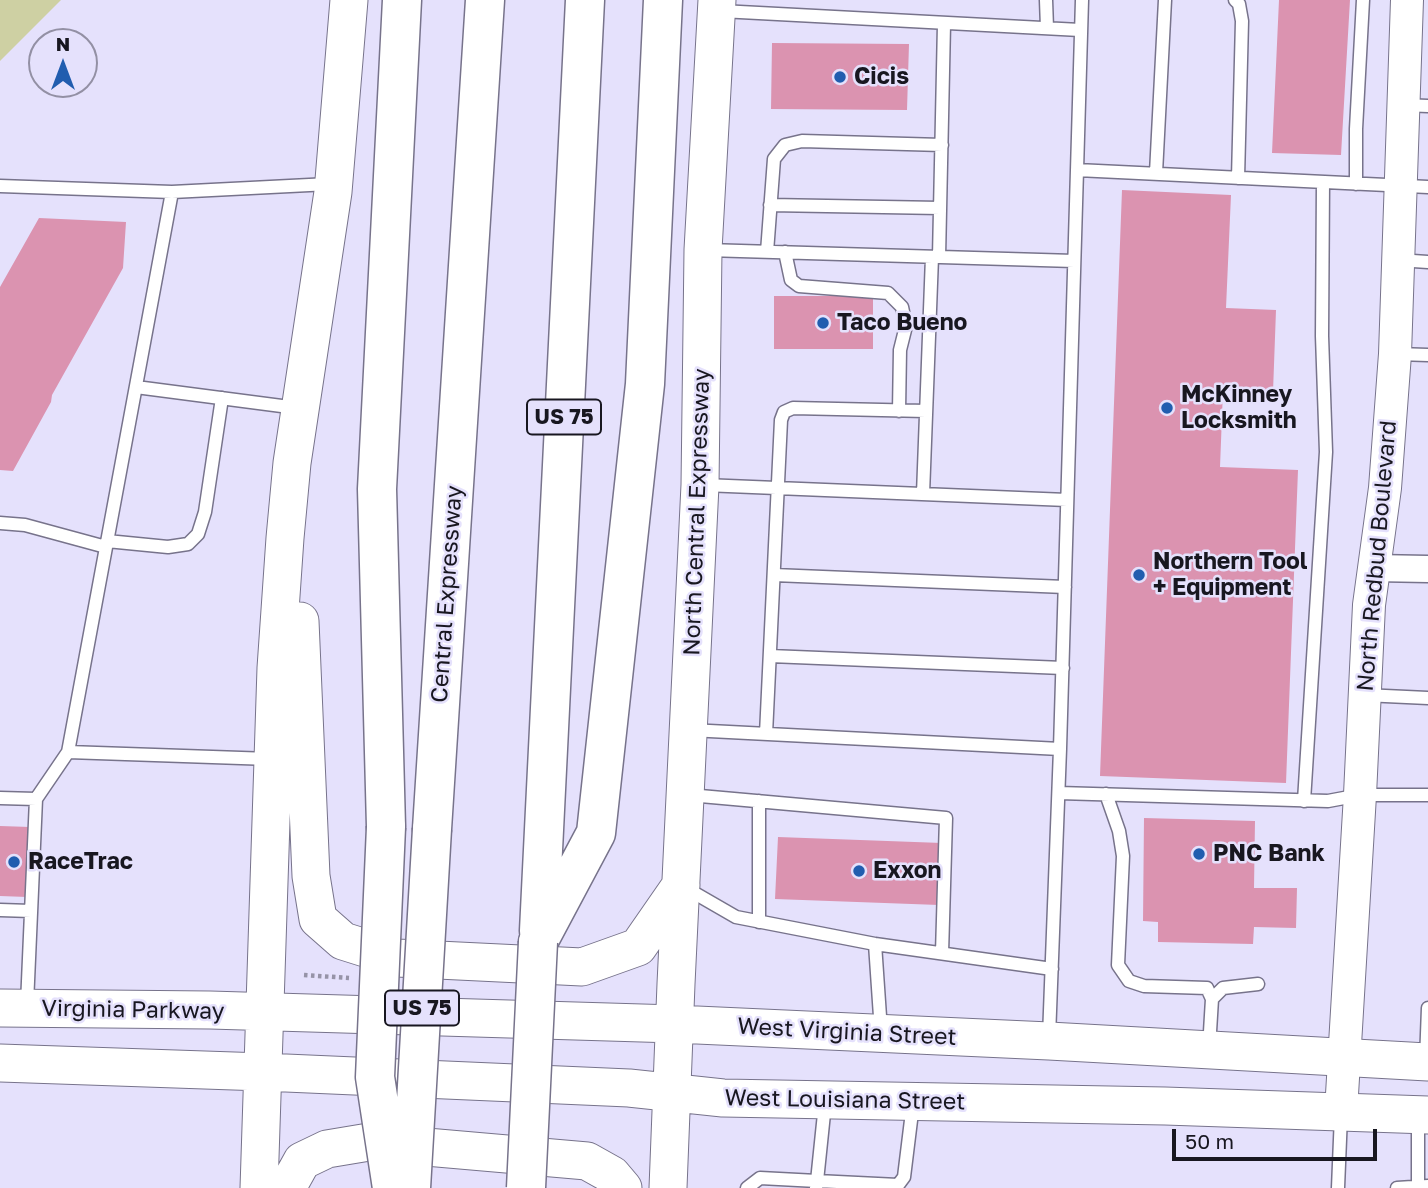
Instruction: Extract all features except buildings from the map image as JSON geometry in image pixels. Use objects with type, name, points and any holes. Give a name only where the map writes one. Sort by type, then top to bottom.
[{"type":"highway","points":[[392,1188],[375,1077],[386,827],[377,489],[402,0]]},
{"type":"highway","name":"Central Expressway","points":[[411,1188],[485,0]]},
{"type":"highway","name":"US 75","points":[[526,1188],[585,0]]},
{"type":"highway","points":[[538,942],[596,833],[645,384],[663,0]]},
{"type":"main road","points":[[259,1188],[280,616],[292,463],[334,184],[349,0]]},
{"type":"main road","name":"North Central Expressway","points":[[668,1188],[700,485],[703,250],[716,5]]},
{"type":"main road","points":[[292,463],[312,876],[318,919],[343,941],[397,958],[582,967],[638,947],[681,885]]},
{"type":"main road","name":"Virginia Parkway","points":[[13,1009],[266,1012]]},
{"type":"main road","name":"West Virginia Street","points":[[266,1012],[675,1024],[1427,1062]]},
{"type":"main road","points":[[0,1063],[263,1072]]},
{"type":"main road","name":"West Louisiana Street","points":[[263,1072],[616,1087],[723,1098],[1423,1114]]},
{"type":"main road","points":[[287,1188],[302,1161],[327,1149],[369,1142],[587,1161],[612,1175],[623,1188]]},
{"type":"street","name":"North Redbud Boulevard","points":[[1341,1111],[1360,795],[1368,605],[1385,488],[1395,354],[1413,261],[1415,106],[1407,0]]},
{"type":"street","points":[[1374,568],[1428,569]]},
{"type":"lane","points":[[800,0],[800,16]]},
{"type":"lane","points":[[1046,0],[1047,28]]},
{"type":"lane","points":[[1049,1041],[1063,668],[1082,0]]},
{"type":"lane","points":[[1156,173],[1165,0]]},
{"type":"lane","points":[[1235,0],[1239,4],[1242,21],[1238,178]]},
{"type":"lane","points":[[1356,184],[1363,0]]},
{"type":"lane","points":[[716,5],[800,16],[1080,30]]},
{"type":"lane","points":[[923,494],[940,208],[944,24]]},
{"type":"lane","points":[[767,252],[774,159],[785,145],[802,141],[942,145]]},
{"type":"lane","points":[[1077,170],[1414,186]]},
{"type":"lane","points":[[1304,801],[1326,452],[1322,336],[1324,182]]},
{"type":"lane","points":[[0,186],[172,192],[334,184]]},
{"type":"lane","points":[[13,1009],[31,911],[36,799],[68,752],[172,192]]},
{"type":"lane","points":[[770,205],[940,208]]},
{"type":"lane","points":[[703,250],[1074,261]]},
{"type":"lane","points":[[785,252],[791,279],[799,286],[888,293],[902,307],[906,326],[900,350],[899,411]]},
{"type":"lane","points":[[1395,354],[1428,355]]},
{"type":"lane","points":[[136,387],[301,408]]},
{"type":"lane","points":[[0,523],[25,525],[106,544],[168,547],[188,544],[198,534],[205,512],[222,398]]},
{"type":"lane","points":[[766,734],[781,420],[784,412],[793,408],[926,411]]},
{"type":"lane","points":[[700,485],[1067,500]]},
{"type":"lane","points":[[774,575],[1065,587]]},
{"type":"lane","points":[[770,656],[1063,668]]},
{"type":"lane","points":[[1364,695],[1428,698]]},
{"type":"lane","points":[[689,730],[1060,749]]},
{"type":"lane","points":[[68,752],[273,759]]},
{"type":"lane","points":[[1059,793],[1304,801],[1328,801],[1360,795],[1428,795]]},
{"type":"lane","points":[[685,794],[946,818],[942,953]]},
{"type":"lane","points":[[1106,794],[1119,831],[1122,856],[1118,965],[1129,981],[1144,986],[1207,988],[1212,999],[1209,1051]]},
{"type":"lane","points":[[0,798],[36,799]]},
{"type":"lane","points":[[759,801],[759,922]]},
{"type":"lane","points":[[681,885],[736,917],[875,944],[1052,969]]},
{"type":"lane","points":[[0,910],[31,911]]},
{"type":"lane","points":[[875,944],[881,1034]]},
{"type":"lane","points":[[1212,999],[1223,988],[1258,984]]},
{"type":"lane","points":[[1427,1062],[1428,1008]]},
{"type":"lane","points":[[816,1185],[825,1100]]},
{"type":"lane","points":[[747,1188],[760,1178],[816,1185],[898,1185],[904,1177],[914,1101]]},
{"type":"lane","points":[[1338,1188],[1341,1111]]},
{"type":"lane","points":[[1397,1188],[1423,1186],[1423,1114]]},
{"type":"green space","points":[[0,0],[61,0],[33,28],[28,28],[28,33],[0,61]]},
{"type":"place","name":"Cicis","points":[[840,77]]},
{"type":"place","name":"Taco Bueno","points":[[823,323]]},
{"type":"place","name":"McKinney Locksmith","points":[[1167,408]]},
{"type":"place","name":"Northern Tool + Equipment","points":[[1139,575]]},
{"type":"place","name":"PNC Bank","points":[[1199,854]]},
{"type":"place","name":"RaceTrac","points":[[14,862]]},
{"type":"place","name":"Exxon","points":[[859,871]]}]
